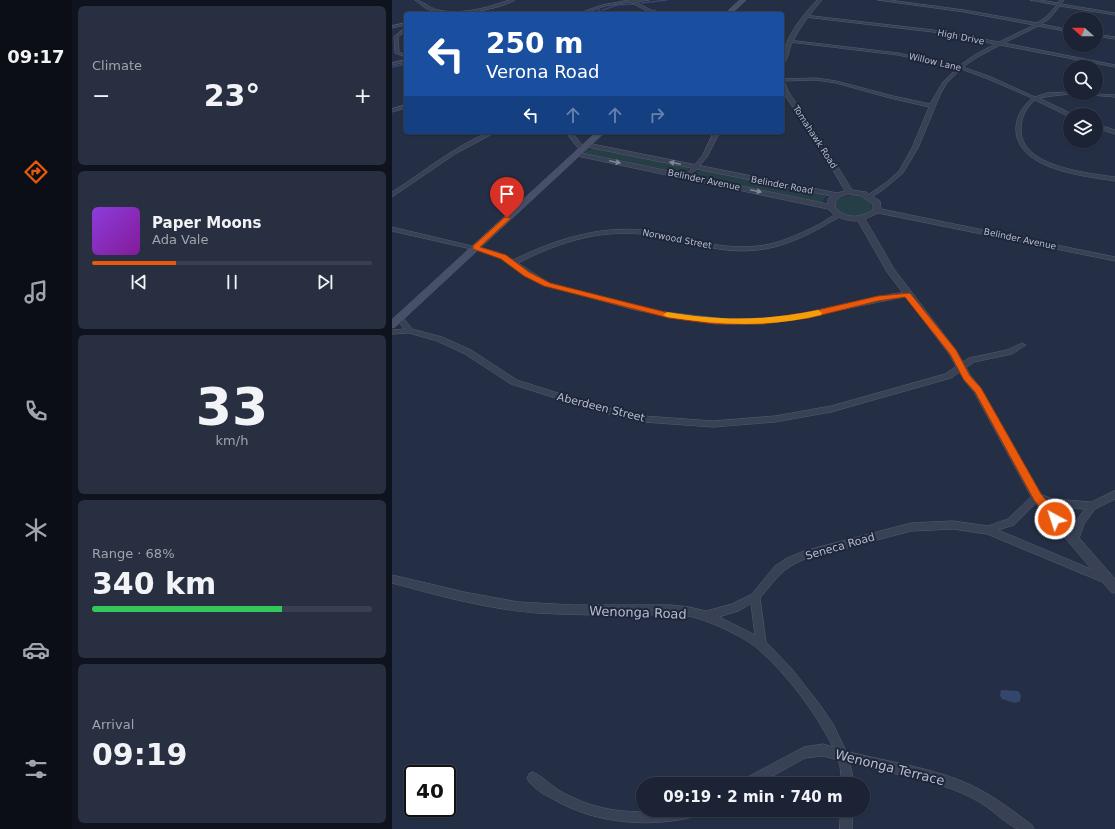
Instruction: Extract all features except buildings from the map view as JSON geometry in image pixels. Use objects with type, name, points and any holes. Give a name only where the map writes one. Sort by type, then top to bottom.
[{"type":"main road","points":[[730,12],[743,0]]},
{"type":"main road","points":[[392,325],[599,134]]},
{"type":"street","points":[[417,0],[422,2],[429,9],[438,10],[477,9],[513,0]]},
{"type":"street","points":[[584,12],[609,0]]},
{"type":"street","points":[[594,8],[629,0],[647,0]]},
{"type":"street","points":[[629,0],[650,11],[655,12]]},
{"type":"street","points":[[784,58],[790,41],[805,16],[820,0]]},
{"type":"street","points":[[880,0],[922,4],[1063,30]]},
{"type":"street","points":[[922,4],[925,0]]},
{"type":"street","points":[[1032,0],[1061,2],[1115,14]]},
{"type":"street","points":[[594,1],[594,8]]},
{"type":"street","points":[[870,196],[885,187],[901,172],[933,106],[948,80],[976,56],[1037,25],[1051,14],[1061,2]]},
{"type":"street","points":[[434,12],[438,10]]},
{"type":"street","name":"High Drive","points":[[805,16],[914,28],[1115,66]]},
{"type":"street","points":[[392,27],[404,24]]},
{"type":"street","points":[[396,38],[404,31]]},
{"type":"street","points":[[392,34],[396,38],[397,53],[392,59]]},
{"type":"street","points":[[1103,36],[1115,38]]},
{"type":"street","name":"Willow Lane","points":[[790,41],[907,55],[961,68],[995,79],[1063,112]]},
{"type":"street","points":[[397,53],[404,55]]},
{"type":"street","points":[[392,64],[404,61]]},
{"type":"street","points":[[784,81],[816,79],[836,82],[933,106]]},
{"type":"street","name":"Tomahawk Road","points":[[784,91],[822,146],[849,192]]},
{"type":"street","points":[[1063,93],[1049,94],[1036,98],[1027,105],[1020,120],[1018,137],[1024,149],[1036,158],[1058,166],[1115,179]]},
{"type":"street","points":[[1103,95],[1115,96]]},
{"type":"street","points":[[392,111],[404,107]]},
{"type":"street","points":[[1103,128],[1115,132]]},
{"type":"street","points":[[392,195],[443,158],[468,143],[488,134]]},
{"type":"street","points":[[571,134],[582,149]]},
{"type":"street","points":[[687,177],[710,148],[716,134]]},
{"type":"street","name":"Belinder Road","points":[[582,149],[695,168],[837,195]]},
{"type":"street","name":"Belinder Avenue","points":[[582,149],[687,177],[831,207]]},
{"type":"street","points":[[849,192],[870,196],[877,202],[877,210],[874,214],[860,218],[839,215],[831,207],[830,202],[837,195],[849,192]]},
{"type":"street","name":"Belinder Avenue","points":[[877,210],[1115,259]]},
{"type":"street","name":"Norwood Street","points":[[513,263],[533,253],[569,240],[596,233],[613,231],[642,232],[715,247],[759,248],[796,239],[839,215]]},
{"type":"street","points":[[860,218],[879,254],[907,294],[953,352],[967,378],[978,390],[1037,497],[1115,588]]},
{"type":"street","points":[[392,229],[495,253],[513,263],[536,280],[563,289],[669,316],[715,322],[785,319],[878,298],[907,294]]},
{"type":"street","points":[[400,318],[409,331]]},
{"type":"street","name":"Aberdeen Street","points":[[392,332],[409,331],[457,345],[498,374],[528,388],[616,414],[680,422],[713,424],[752,422],[805,415],[948,376],[972,360],[1009,352],[1022,345]]},
{"type":"street","points":[[1074,541],[1080,522],[1092,506],[1115,495]]},
{"type":"street","points":[[1037,497],[1054,503],[1092,506]]},
{"type":"street","name":"Seneca Road","points":[[988,530],[1011,522],[1037,497]]},
{"type":"street","name":"Seneca Road","points":[[755,597],[778,569],[790,561],[832,547],[911,528],[933,525],[953,525],[988,530],[1107,580]]},
{"type":"street","name":"Wenonga Road","points":[[392,579],[459,597],[514,606],[592,610],[680,611],[706,616],[761,644],[814,705],[835,738],[848,777]]},
{"type":"street","points":[[706,616],[734,608],[755,597],[761,644]]},
{"type":"street","name":"Wenonga Terrace","points":[[759,777],[804,753],[823,750],[874,764],[931,776],[958,785],[987,800],[1028,829]]},
{"type":"street","points":[[533,778],[556,797],[585,810],[619,820],[645,822],[661,821],[675,817]]},
{"type":"street","points":[[846,829],[847,817]]},
{"type":"shaded area","points":[[594,149],[687,167],[689,169],[684,174],[585,153],[587,150]]},
{"type":"shaded area","points":[[702,170],[823,195],[826,197],[821,203],[693,176],[696,172]]},
{"type":"shaded area","points":[[853,195],[865,198],[872,204],[871,211],[867,214],[851,216],[837,210],[834,205],[837,199]]},
{"type":"water","points":[[1001,690],[1018,691],[1021,695],[1020,701],[1015,703],[1002,699],[1000,696]]},
{"type":"waterway","points":[[642,3],[667,0]]},
{"type":"waterway","points":[[603,10],[617,5],[635,4]]},
{"type":"waterway","points":[[596,12],[600,10]]},
{"type":"waterway","points":[[392,67],[404,64]]},
{"type":"slow traffic","points":[[667,315],[715,322],[741,322],[785,319],[818,313]]},
{"type":"route","points":[[507,218],[475,248],[504,257],[536,280],[547,284],[669,316],[715,322],[785,319],[809,315],[878,298],[907,294],[953,352],[967,378],[978,390],[1037,497],[1055,519]]}]
